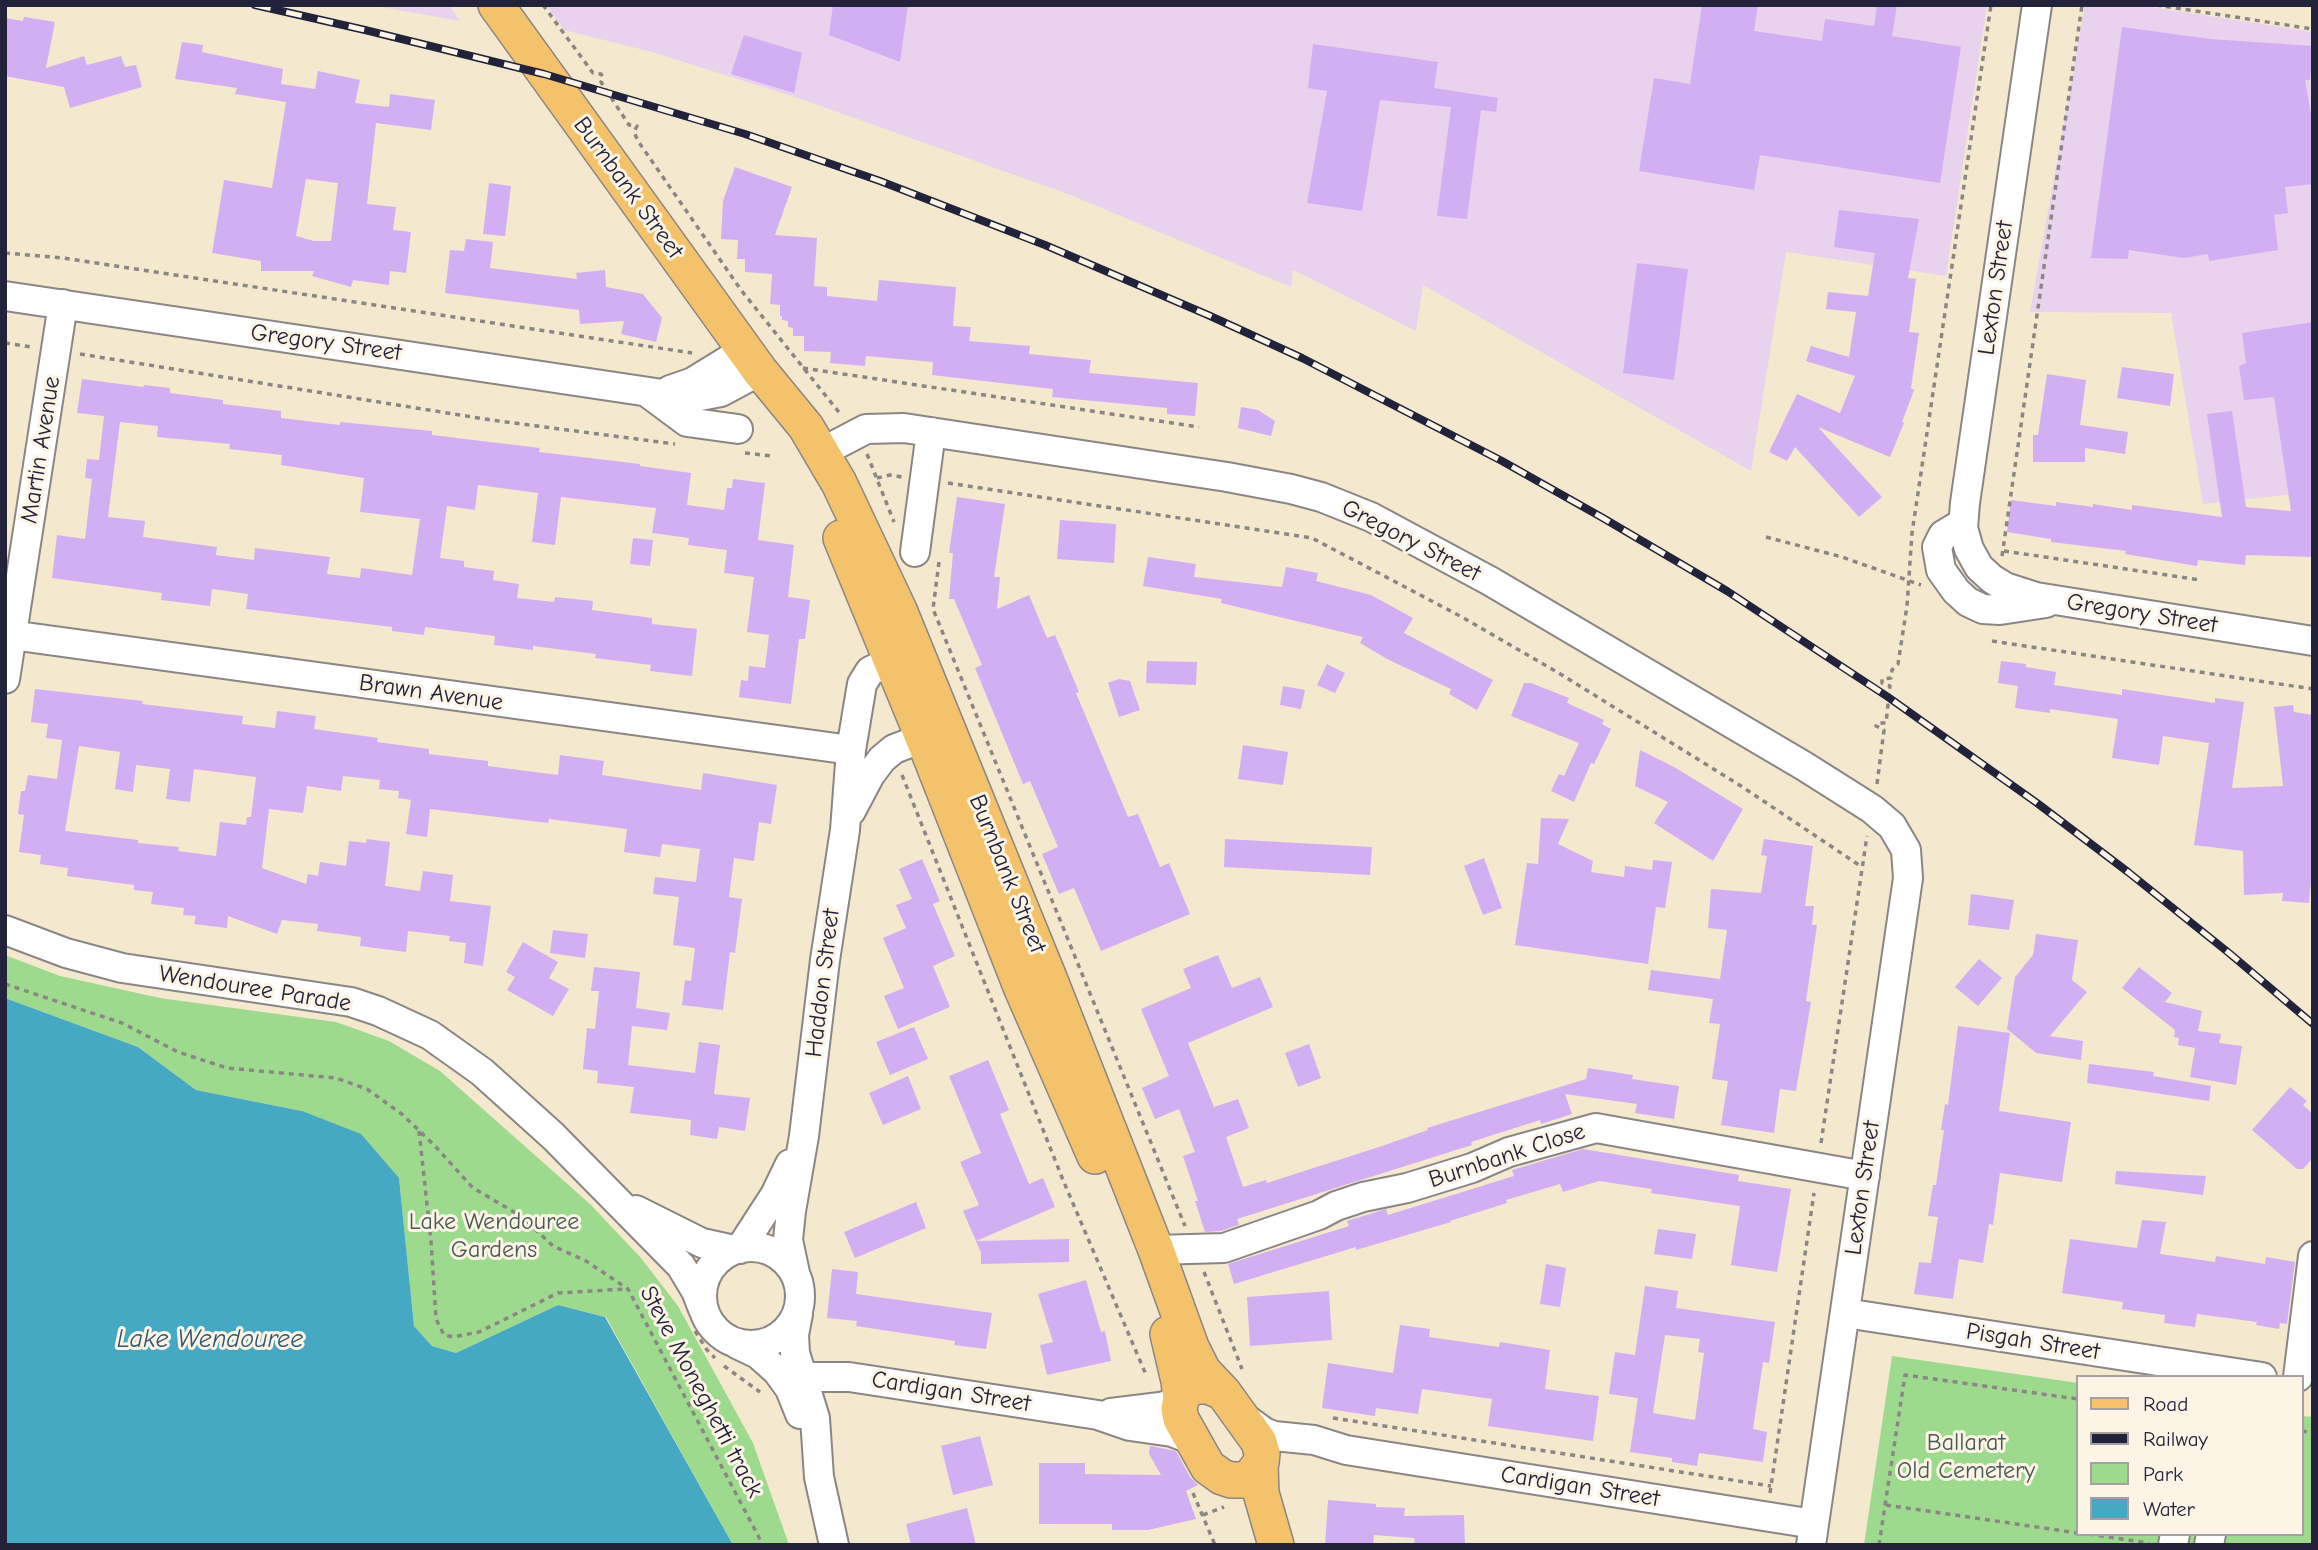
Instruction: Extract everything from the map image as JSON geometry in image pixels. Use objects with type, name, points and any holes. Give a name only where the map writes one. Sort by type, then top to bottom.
[{"type":"main road","name":"Burnbank Street","points":[[496,5],[752,360],[797,415],[822,452],[874,555],[907,664],[1156,1250],[1195,1356],[1203,1371],[1236,1394],[1259,1442],[1262,1453],[1260,1464]]},
{"type":"main road","name":"Burnbank Street","points":[[752,360],[798,445],[841,538],[907,664]]},
{"type":"main road","name":"Burnbank Street","points":[[935,733],[1021,989],[1143,1268],[1171,1345],[1171,1403],[1179,1409],[1181,1419],[1208,1467],[1215,1491]]},
{"type":"main road","points":[[1171,1403],[1196,1386],[1208,1386],[1236,1394]]},
{"type":"main road","points":[[1215,1491],[1231,1480],[1242,1480],[1251,1476],[1260,1464]]},
{"type":"main road","points":[[1260,1464],[1261,1493],[1276,1545]]},
{"type":"main road","points":[[1215,1491],[1238,1496],[1257,1545]]},
{"type":"street","name":"Lexton Street","points":[[1991,558],[1967,544],[1963,523],[2037,5]]},
{"type":"street","name":"Gregory Street","points":[[5,296],[688,397],[711,394],[736,385],[752,360]]},
{"type":"street","name":"Martin Avenue","points":[[5,679],[63,304]]},
{"type":"street","points":[[646,391],[687,422],[742,441]]},
{"type":"street","name":"Gregory Street","points":[[822,452],[855,433],[875,427],[931,432],[1261,483],[1296,490],[1348,507],[1409,536],[1490,581],[1872,809],[1898,832]]},
{"type":"street","points":[[921,557],[931,432]]},
{"type":"street","points":[[1963,523],[1943,535],[1937,547],[1941,570],[1954,589],[1968,602],[1983,609],[2000,610],[2061,601]]},
{"type":"street","name":"Gregory Street","points":[[1991,558],[2005,587],[2036,597],[2313,641]]},
{"type":"street","name":"Brawn Avenue","points":[[12,635],[851,750]]},
{"type":"street","name":"Haddon Street","points":[[795,1273],[788,1240],[845,830],[851,750],[863,681],[876,668],[907,664]]},
{"type":"street","name":"Haddon Street","points":[[845,830],[858,795],[882,759],[894,749],[935,733]]},
{"type":"street","name":"Lexton Street","points":[[1812,1534],[1908,878],[1906,850],[1898,832]]},
{"type":"street","name":"Wendouree Parade","points":[[5,930],[102,964],[338,999],[407,1023],[447,1046],[482,1072],[553,1136],[681,1266],[703,1309]]},
{"type":"street","name":"Burnbank Close","points":[[1156,1250],[1224,1248],[1363,1197],[1407,1188],[1472,1168],[1518,1149],[1596,1128],[1865,1176]]},
{"type":"street","name":"Haddon Street","points":[[737,1250],[775,1195],[804,1136]]},
{"type":"street","name":"Wendouree Parade","points":[[612,1197],[702,1243],[737,1250]]},
{"type":"street","points":[[819,1477],[816,1418],[795,1353],[794,1335],[800,1286],[795,1273],[771,1251],[756,1248],[737,1250],[721,1257],[704,1280],[701,1294],[703,1309],[710,1324],[722,1336],[763,1357],[790,1389],[819,1477],[834,1545]]},
{"type":"street","points":[[2298,1375],[2313,1256]]},
{"type":"street","name":"Pisgah Street","points":[[1846,1313],[2249,1375]]},
{"type":"street","points":[[737,1344],[756,1346],[773,1341],[788,1329],[797,1314]]},
{"type":"street","name":"Cardigan Street","points":[[803,1377],[849,1377],[1098,1415],[1130,1426],[1180,1434],[1195,1444]]},
{"type":"street","name":"Cardigan Street","points":[[1236,1394],[1264,1432],[1274,1436],[1314,1440],[1346,1450],[1766,1516],[1812,1534]]},
{"type":"street","name":"Cardigan Street","points":[[1098,1415],[1171,1403]]},
{"type":"street","name":"Cardigan Street","points":[[1260,1464],[1302,1452],[1346,1450]]},
{"type":"path","points":[[543,5],[593,73],[601,74],[601,82],[629,125],[637,126],[634,132],[638,141],[741,290],[855,433],[867,453],[897,531]]},
{"type":"path","points":[[1766,1516],[1877,784],[1884,730],[1876,726],[1877,723],[1886,723],[1890,686],[1882,683],[1882,679],[1891,678],[1892,670],[1898,664],[1907,606],[1914,520],[1991,5]]},
{"type":"path","points":[[2003,551],[2082,5]]},
{"type":"path","points":[[2157,5],[2313,29]]},
{"type":"path","points":[[5,253],[76,260],[699,354]]},
{"type":"path","points":[[73,353],[491,420],[678,444]]},
{"type":"path","points":[[802,368],[1199,427]]},
{"type":"path","points":[[742,441],[772,456]]},
{"type":"path","points":[[950,484],[1312,538],[1462,617],[1562,674],[1741,786],[1862,867]]},
{"type":"path","points":[[1766,537],[1842,557],[1908,582],[1940,589],[1954,589]]},
{"type":"path","points":[[1991,558],[2003,551]]},
{"type":"path","points":[[1991,558],[2003,551],[2202,580]]},
{"type":"path","points":[[921,557],[939,562],[933,607],[1195,1249],[1236,1394]]},
{"type":"path","points":[[1992,641],[2313,689]]},
{"type":"path","points":[[899,766],[1063,1180],[1149,1381],[1171,1403]]},
{"type":"path","name":"Steve Moneghetti track","points":[[5,984],[122,1023],[178,1052],[227,1068],[336,1078],[368,1089],[419,1130],[473,1188],[521,1216],[553,1246],[586,1261],[628,1289],[763,1545]]},
{"type":"path","points":[[419,1130],[436,1319],[444,1335],[453,1337],[479,1332],[558,1293],[628,1289]]},
{"type":"path","points":[[1880,1545],[1905,1375],[2076,1399]]},
{"type":"path","points":[[1331,1418],[1771,1486]]},
{"type":"path","points":[[1203,1515],[1215,1491]]},
{"type":"path","points":[[1215,1491],[1203,1515],[1215,1545]]},
{"type":"path","points":[[1885,1504],[2076,1533]]},
{"type":"path","points":[[2111,1536],[2166,1541]]},
{"type":"shaded area","points":[[370,5],[449,5],[460,21]]},
{"type":"shaded area","points":[[546,5],[1987,5],[1946,276],[1786,252],[1751,471],[1423,285],[1416,331],[1293,270],[1291,287],[1068,194],[798,98],[652,52],[564,30]]},
{"type":"shaded area","points":[[2085,5],[2139,5],[2313,32],[2313,492],[2203,504],[2171,313],[2030,312]]},
{"type":"green space","name":"Lake Wendouree Gardens","points":[[5,955],[60,976],[160,998],[336,1022],[389,1041],[440,1071],[590,1204],[641,1258],[678,1306],[753,1443],[789,1545],[733,1545],[606,1317],[558,1305],[456,1353],[432,1346],[414,1326],[399,1178],[302,1111],[196,1090],[138,1047],[5,998]]},
{"type":"green space","name":"Ballarat Old Cemetery","points":[[1892,1356],[2076,1383],[2076,1536],[2304,1536],[2304,1416],[2313,1417],[2313,1545],[1864,1545]]},
{"type":"water","name":"Lake Wendouree","points":[[5,998],[138,1047],[196,1090],[302,1111],[361,1134],[399,1178],[414,1326],[432,1346],[456,1353],[558,1305],[605,1317],[733,1545],[5,1545]]},
{"type":"building","points":[[833,5],[908,5],[900,62],[829,35]]},
{"type":"building","points":[[1702,5],[1758,5],[1754,31],[1822,41],[1825,19],[1874,26],[1877,5],[1897,5],[1892,36],[1961,47],[1940,183],[1760,155],[1754,190],[1639,171],[1654,78],[1690,84]]},
{"type":"building","points":[[24,17],[55,22],[46,68],[84,56],[87,65],[121,56],[125,67],[136,65],[142,87],[70,108],[64,87],[5,76],[5,18],[23,21]]},
{"type":"building","points":[[2122,27],[2210,39],[2313,46],[2310,80],[2305,80],[2313,126],[2313,184],[2285,187],[2288,213],[2274,215],[2278,250],[2209,261],[2208,254],[2184,258],[2129,250],[2128,259],[2091,258]]},
{"type":"building","points":[[744,35],[802,53],[794,93],[731,74]]},
{"type":"building","points":[[182,42],[203,45],[202,52],[283,69],[281,84],[315,89],[318,71],[360,80],[355,103],[389,107],[390,94],[435,100],[431,130],[376,123],[367,204],[396,207],[393,230],[411,232],[406,273],[390,271],[389,285],[353,280],[351,287],[312,276],[314,271],[261,271],[261,261],[212,253],[224,180],[272,188],[286,102],[235,94],[237,88],[175,79]],"holes":[[[306,179],[338,183],[331,241],[314,241],[296,236]]]},
{"type":"building","points":[[1313,44],[1438,62],[1434,88],[1498,98],[1496,112],[1481,110],[1467,219],[1437,216],[1451,107],[1380,100],[1362,211],[1307,203],[1327,91],[1308,88]]},
{"type":"building","points":[[735,167],[792,187],[775,235],[817,238],[814,286],[827,287],[827,296],[877,301],[879,280],[956,287],[953,326],[971,327],[969,341],[1030,346],[1029,354],[1091,360],[1089,373],[1198,383],[1195,416],[1167,414],[1167,408],[1052,397],[1053,389],[932,375],[933,362],[866,356],[865,366],[830,363],[831,352],[804,351],[804,336],[793,336],[793,328],[788,327],[788,321],[782,320],[780,316],[780,305],[770,304],[772,274],[745,272],[745,259],[737,259],[738,240],[721,239],[723,201]]},
{"type":"building","points":[[489,183],[511,186],[505,236],[483,234]]},
{"type":"building","points":[[1839,210],[1919,219],[1908,278],[1916,279],[1909,332],[1919,333],[1911,388],[1914,390],[1890,457],[1818,427],[1882,497],[1859,517],[1795,447],[1787,461],[1769,452],[1797,394],[1840,413],[1855,376],[1806,361],[1811,346],[1849,357],[1856,312],[1826,309],[1828,292],[1868,296],[1875,253],[1834,247]]},
{"type":"building","points":[[466,239],[493,242],[490,268],[577,279],[576,273],[605,270],[606,287],[643,294],[662,318],[656,342],[621,334],[624,321],[580,324],[579,310],[445,293],[450,250],[464,251]]},
{"type":"building","points":[[1637,263],[1688,269],[1674,380],[1623,373]]},
{"type":"building","points":[[2313,322],[2313,557],[2246,555],[2245,565],[2198,560],[2197,566],[2125,554],[2126,551],[2051,542],[2051,539],[2007,532],[2011,500],[2056,506],[2056,502],[2093,507],[2093,504],[2132,510],[2132,505],[2222,517],[2207,414],[2232,411],[2246,507],[2291,511],[2274,397],[2244,400],[2239,366],[2246,363],[2242,333]]},
{"type":"building","points":[[2122,367],[2174,374],[2170,406],[2117,398]]},
{"type":"building","points":[[2047,374],[2086,380],[2080,425],[2128,432],[2125,454],[2085,448],[2085,462],[2033,462],[2033,435],[2038,435]]},
{"type":"building","points":[[82,379],[144,385],[170,388],[170,393],[223,400],[223,404],[281,411],[281,418],[432,431],[432,435],[540,448],[539,452],[691,473],[687,505],[724,510],[727,488],[732,488],[733,479],[765,483],[758,540],[794,545],[788,597],[810,600],[805,639],[799,639],[791,704],[739,697],[741,680],[748,681],[749,666],[765,668],[769,635],[747,632],[754,577],[724,573],[727,550],[688,545],[689,538],[652,533],[656,508],[561,497],[555,545],[532,542],[538,493],[478,485],[475,510],[447,506],[440,558],[464,561],[464,567],[494,571],[493,580],[519,584],[517,598],[554,602],[555,597],[593,601],[592,610],[652,618],[652,624],[697,629],[692,676],[650,671],[651,665],[595,658],[596,654],[533,646],[533,650],[494,645],[495,636],[425,627],[424,635],[392,631],[392,627],[246,609],[248,594],[212,589],[210,606],[161,600],[162,593],[52,578],[57,535],[85,539],[92,479],[85,478],[87,459],[99,460],[104,416],[77,413]],"holes":[[[120,422],[158,426],[157,437],[230,444],[229,449],[282,455],[281,465],[364,478],[360,512],[420,519],[412,575],[361,568],[360,578],[327,574],[330,557],[255,548],[254,560],[216,555],[217,547],[143,537],[145,521],[108,517]]]},
{"type":"building","points":[[1241,407],[1258,410],[1275,421],[1271,436],[1238,428]]},
{"type":"building","points":[[957,497],[1005,504],[994,577],[1000,577],[997,609],[1029,595],[1047,638],[1055,635],[1079,692],[1076,693],[1128,817],[1138,814],[1160,867],[1169,863],[1190,914],[1101,951],[1074,888],[1059,894],[1042,854],[1058,847],[1030,781],[1023,784],[975,668],[982,665],[954,599],[949,599],[953,553],[949,553]]},
{"type":"building","points":[[1060,520],[1116,524],[1114,563],[1057,559]]},
{"type":"building","points":[[633,538],[653,540],[650,566],[630,564]]},
{"type":"building","points":[[1148,557],[1196,564],[1194,577],[1282,587],[1286,567],[1318,573],[1316,581],[1371,595],[1413,618],[1404,633],[1493,680],[1477,710],[1449,694],[1451,689],[1360,643],[1363,637],[1221,603],[1222,599],[1143,586]]},
{"type":"building","points":[[1147,661],[1197,662],[1196,685],[1146,683]]},
{"type":"building","points":[[2001,661],[2056,672],[2054,685],[2122,695],[2122,689],[2215,703],[2215,698],[2244,702],[2232,788],[2283,786],[2274,707],[2293,705],[2294,712],[2313,715],[2313,858],[2309,903],[2282,901],[2283,893],[2244,895],[2243,851],[2194,845],[2209,743],[2163,736],[2159,765],[2112,758],[2118,719],[2050,709],[2050,713],[2015,708],[2018,686],[1998,683]]},
{"type":"building","points":[[1327,664],[1345,673],[1335,693],[1317,685]]},
{"type":"building","points":[[1119,679],[1130,681],[1140,710],[1119,717],[1108,683]]},
{"type":"building","points":[[1524,683],[1531,683],[1569,698],[1567,703],[1604,720],[1602,724],[1611,729],[1594,764],[1591,763],[1574,802],[1551,791],[1559,774],[1564,776],[1579,743],[1511,716]]},
{"type":"building","points":[[1283,686],[1305,690],[1301,709],[1280,705]]},
{"type":"building","points":[[35,689],[243,716],[242,724],[275,728],[277,711],[316,716],[314,729],[429,749],[429,754],[488,761],[488,766],[558,775],[560,755],[604,761],[602,775],[701,790],[703,773],[777,785],[771,824],[759,822],[754,861],[734,858],[729,897],[742,899],[735,953],[730,952],[723,1010],[682,1005],[685,980],[691,981],[695,948],[673,945],[679,897],[653,894],[655,877],[696,882],[700,849],[662,844],[660,857],[624,852],[627,829],[430,809],[427,837],[406,834],[411,800],[398,798],[399,791],[379,789],[380,780],[343,776],[341,791],[307,786],[303,813],[269,809],[262,868],[306,884],[308,874],[318,876],[320,862],[346,866],[349,841],[366,843],[367,839],[390,842],[385,886],[420,891],[423,871],[453,875],[450,901],[491,906],[483,966],[464,963],[466,943],[449,941],[450,936],[408,931],[406,952],[360,946],[361,937],[317,931],[318,924],[282,920],[277,934],[228,916],[227,928],[194,924],[196,916],[183,915],[184,908],[151,904],[153,892],[134,890],[134,885],[67,876],[68,868],[40,864],[41,855],[19,852],[24,815],[18,814],[21,791],[25,791],[28,775],[57,779],[62,740],[46,738],[48,724],[31,722]],"holes":[[[79,746],[120,752],[115,789],[133,792],[136,765],[170,769],[166,799],[190,802],[194,769],[256,777],[251,817],[247,817],[246,825],[220,822],[216,856],[178,851],[179,847],[138,843],[138,840],[65,831]]]},
{"type":"building","points":[[1243,745],[1288,752],[1283,785],[1238,779]]},
{"type":"building","points":[[1640,750],[1674,767],[1743,809],[1713,861],[1654,823],[1668,802],[1635,786]]},
{"type":"building","points":[[1541,818],[1569,819],[1558,844],[1593,861],[1591,872],[1624,877],[1625,866],[1652,870],[1653,860],[1672,862],[1665,908],[1656,907],[1648,964],[1515,945],[1527,863],[1538,864]]},
{"type":"building","points":[[1225,839],[1372,847],[1370,875],[1224,867]]},
{"type":"building","points":[[1764,839],[1813,846],[1805,906],[1814,906],[1812,925],[1817,925],[1806,1001],[1811,1002],[1796,1091],[1780,1089],[1774,1133],[1721,1125],[1728,1081],[1712,1079],[1720,1024],[1709,1023],[1713,999],[1648,990],[1651,970],[1720,979],[1727,930],[1708,928],[1711,889],[1761,893],[1767,856],[1761,855]]},
{"type":"building","points":[[1484,858],[1502,908],[1483,915],[1464,866]]},
{"type":"building","points":[[922,859],[940,901],[933,904],[955,956],[933,966],[950,1007],[898,1029],[884,996],[904,988],[883,938],[906,928],[896,905],[912,899],[899,869]]},
{"type":"building","points":[[1971,894],[2014,900],[2009,930],[1968,925]]},
{"type":"building","points":[[553,930],[588,934],[585,958],[550,953]]},
{"type":"building","points":[[2036,934],[2078,940],[2072,980],[2087,992],[2050,1036],[2083,1041],[2081,1060],[2036,1053],[2007,1029],[2015,977],[2033,955]]},
{"type":"building","points":[[523,942],[558,962],[549,978],[569,989],[553,1016],[507,990],[515,977],[506,972]]},
{"type":"building","points":[[1218,955],[1232,988],[1260,977],[1273,1007],[1188,1043],[1214,1107],[1238,1099],[1249,1128],[1226,1137],[1243,1187],[1266,1180],[1267,1183],[1382,1146],[1428,1130],[1427,1128],[1586,1079],[1588,1068],[1633,1075],[1632,1079],[1679,1086],[1674,1119],[1635,1113],[1637,1104],[1565,1094],[1572,1114],[1541,1124],[1540,1120],[1471,1142],[1472,1145],[1237,1219],[1239,1225],[1221,1231],[1205,1232],[1183,1156],[1195,1152],[1179,1109],[1155,1119],[1142,1088],[1169,1076],[1141,1009],[1191,988],[1183,969]]},
{"type":"building","points":[[1979,959],[2002,978],[1978,1006],[1955,987]]},
{"type":"building","points":[[594,967],[640,972],[636,1008],[670,1013],[667,1030],[632,1026],[628,1065],[695,1073],[699,1042],[720,1045],[714,1094],[750,1098],[745,1131],[719,1127],[717,1139],[690,1135],[691,1120],[630,1113],[634,1087],[597,1083],[598,1071],[583,1069],[587,1028],[595,1029],[599,991],[591,991]]},
{"type":"building","points":[[2139,967],[2172,993],[2165,1002],[2202,1011],[2198,1031],[2221,1034],[2219,1043],[2242,1046],[2236,1085],[2190,1077],[2195,1048],[2178,1045],[2179,1038],[2174,1037],[2175,1030],[2122,988]]},
{"type":"building","points":[[1958,1026],[2010,1033],[1999,1111],[2071,1122],[2062,1182],[2000,1173],[1993,1225],[1989,1224],[1983,1263],[1959,1259],[1953,1299],[1914,1294],[1919,1262],[1931,1263],[1938,1217],[1928,1216],[1933,1185],[1936,1185],[1944,1130],[1941,1130],[1945,1104],[1948,1105]]},
{"type":"building","points":[[914,1027],[928,1059],[890,1075],[876,1042]]},
{"type":"building","points":[[1309,1044],[1321,1078],[1298,1087],[1285,1053]]},
{"type":"building","points":[[988,1060],[1009,1110],[1000,1114],[1029,1184],[1043,1178],[1055,1207],[976,1241],[963,1211],[979,1205],[960,1162],[981,1153],[949,1076]]},
{"type":"building","points":[[2089,1064],[2154,1072],[2153,1076],[2211,1086],[2209,1101],[2087,1083]]},
{"type":"building","points":[[908,1076],[921,1109],[883,1125],[869,1093]]},
{"type":"building","points":[[2290,1087],[2307,1101],[2303,1105],[2313,1114],[2313,1158],[2303,1169],[2297,1169],[2252,1130]]},
{"type":"building","points":[[1583,1149],[1739,1175],[1738,1181],[1791,1189],[1777,1272],[1731,1265],[1740,1206],[1651,1193],[1652,1189],[1599,1181],[1563,1192],[1560,1184],[1506,1200],[1507,1203],[1451,1222],[1234,1284],[1228,1264],[1349,1226],[1347,1221],[1386,1209],[1388,1215],[1514,1176],[1512,1170]]},
{"type":"building","points":[[2116,1171],[2206,1176],[2203,1195],[2115,1184]]},
{"type":"building","points":[[916,1202],[926,1228],[855,1258],[844,1232]]},
{"type":"building","points":[[2142,1220],[2166,1222],[2160,1254],[2215,1262],[2216,1256],[2265,1264],[2266,1257],[2295,1262],[2287,1324],[2280,1323],[2279,1329],[2256,1325],[2257,1322],[2197,1314],[2195,1327],[2164,1323],[2165,1315],[2122,1309],[2123,1302],[2062,1293],[2070,1239],[2137,1248]]},
{"type":"building","points":[[1658,1229],[1696,1234],[1692,1259],[1654,1254]]},
{"type":"building","points":[[1069,1239],[1069,1262],[981,1264],[981,1253],[976,1241]]},
{"type":"building","points":[[1546,1264],[1566,1268],[1560,1307],[1540,1304]]},
{"type":"building","points":[[832,1269],[858,1272],[856,1294],[992,1313],[986,1349],[954,1345],[955,1341],[856,1326],[857,1321],[827,1318]]},
{"type":"building","points":[[1086,1280],[1101,1332],[1105,1331],[1111,1361],[1047,1375],[1040,1345],[1053,1342],[1038,1294]]},
{"type":"building","points":[[1645,1286],[1678,1291],[1676,1308],[1775,1322],[1769,1363],[1763,1362],[1753,1429],[1767,1432],[1763,1462],[1699,1453],[1697,1466],[1672,1462],[1672,1458],[1630,1452],[1638,1398],[1609,1394],[1615,1352],[1635,1355]],"holes":[[[1665,1335],[1700,1339],[1698,1352],[1704,1353],[1695,1420],[1653,1413]]]},
{"type":"building","points":[[1329,1291],[1332,1340],[1250,1346],[1247,1297]]},
{"type":"building","points":[[1400,1325],[1430,1329],[1429,1337],[1499,1347],[1500,1342],[1550,1350],[1545,1389],[1599,1396],[1593,1441],[1488,1426],[1492,1399],[1422,1389],[1418,1414],[1376,1408],[1375,1416],[1322,1408],[1328,1363],[1393,1373]]},
{"type":"building","points":[[980,1436],[993,1485],[953,1495],[941,1446]]},
{"type":"building","points":[[1150,1446],[1176,1451],[1190,1477],[1198,1485],[1186,1491],[1196,1519],[1148,1530],[1112,1530],[1112,1524],[1039,1524],[1039,1463],[1085,1463],[1085,1474],[1161,1475],[1149,1454]]},
{"type":"building","points":[[1328,1500],[1405,1508],[1404,1516],[1464,1515],[1465,1545],[1415,1545],[1414,1538],[1374,1535],[1373,1545],[1325,1545]]},
{"type":"building","points":[[967,1508],[976,1545],[911,1545],[906,1524]]},
{"type":"railway","points":[[255,5],[544,74],[745,134],[880,181],[1045,245],[1302,358],[1502,461],[1603,518],[1727,591],[1888,697],[2037,803],[2128,872],[2313,1024]]}]
